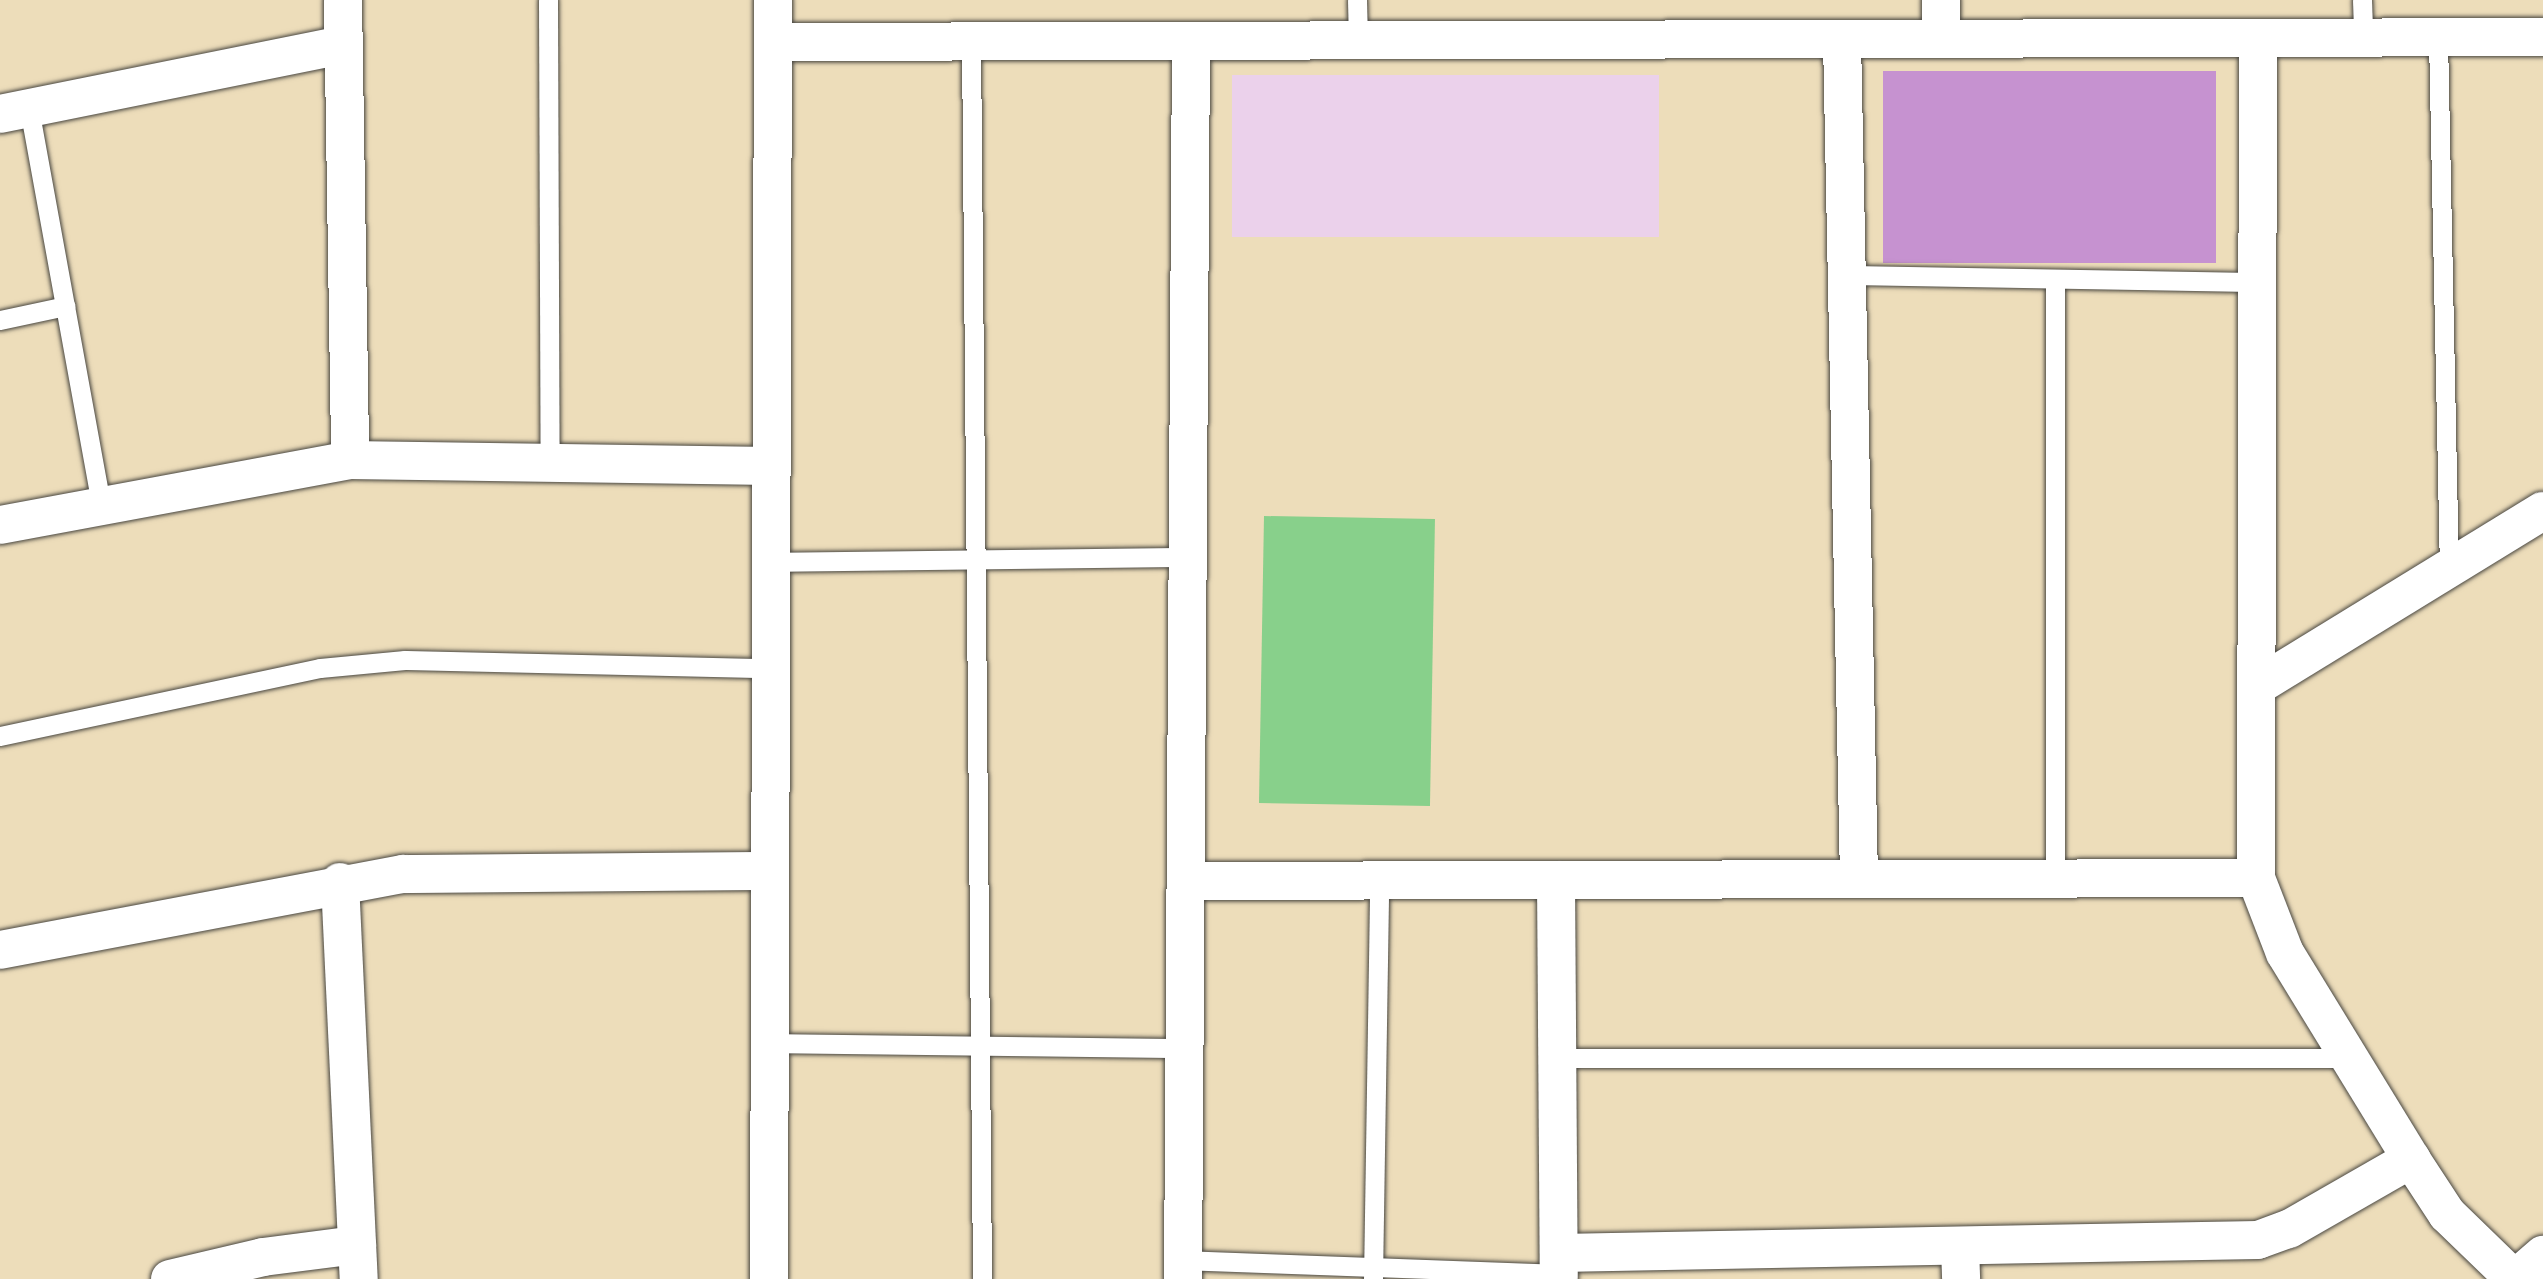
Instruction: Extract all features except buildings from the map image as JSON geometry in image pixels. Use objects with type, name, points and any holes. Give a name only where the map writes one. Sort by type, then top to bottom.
[{"type":"street","points":[[343,0],[349,460]]},
{"type":"street","points":[[769,1279],[771,1043],[768,872],[773,0]]},
{"type":"street","points":[[1941,0],[1941,39]]},
{"type":"street","points":[[2258,37],[2256,878],[2285,953],[2447,1214],[2515,1279],[2543,1255]]},
{"type":"street","points":[[774,42],[2543,37]]},
{"type":"street","points":[[1842,39],[1859,879]]},
{"type":"street","points":[[1183,1270],[1182,1048],[1189,557],[1191,41]]},
{"type":"street","points":[[15,111],[343,45]]},
{"type":"street","points":[[0,525],[349,460],[770,466]]},
{"type":"street","points":[[2257,686],[2543,511]]},
{"type":"street","points":[[0,950],[340,882],[403,874],[768,872]]},
{"type":"street","points":[[1186,881],[2256,878]]},
{"type":"street","points":[[1556,880],[1559,1268],[1961,1263],[2258,1240],[2289,1229],[2412,1159]]},
{"type":"street","points":[[170,1279],[263,1257],[358,1262],[340,882]]},
{"type":"lane","points":[[548,0],[550,461]]},
{"type":"lane","points":[[1357,0],[1358,40]]},
{"type":"lane","points":[[2362,0],[2363,37]]},
{"type":"lane","points":[[2438,37],[2449,569]]},
{"type":"lane","points":[[971,41],[979,560],[982,1279]]},
{"type":"lane","points":[[15,111],[66,306],[102,506]]},
{"type":"lane","points":[[1846,275],[2257,282]]},
{"type":"lane","points":[[2055,279],[2055,878]]},
{"type":"lane","points":[[0,320],[66,306]]},
{"type":"lane","points":[[770,562],[1189,557]]},
{"type":"lane","points":[[0,736],[320,668],[405,660],[769,668]]},
{"type":"lane","points":[[1373,1273],[1379,881]]},
{"type":"lane","points":[[771,1043],[1182,1048]]},
{"type":"lane","points":[[1558,1058],[2349,1058]]},
{"type":"lane","points":[[1183,1270],[1373,1273],[1559,1268]]},
{"type":"shaded area","points":[[1232,75],[1659,75],[1659,237],[1232,237]]},
{"type":"green space","points":[[1264,516],[1435,519],[1430,806],[1259,803]]}]
